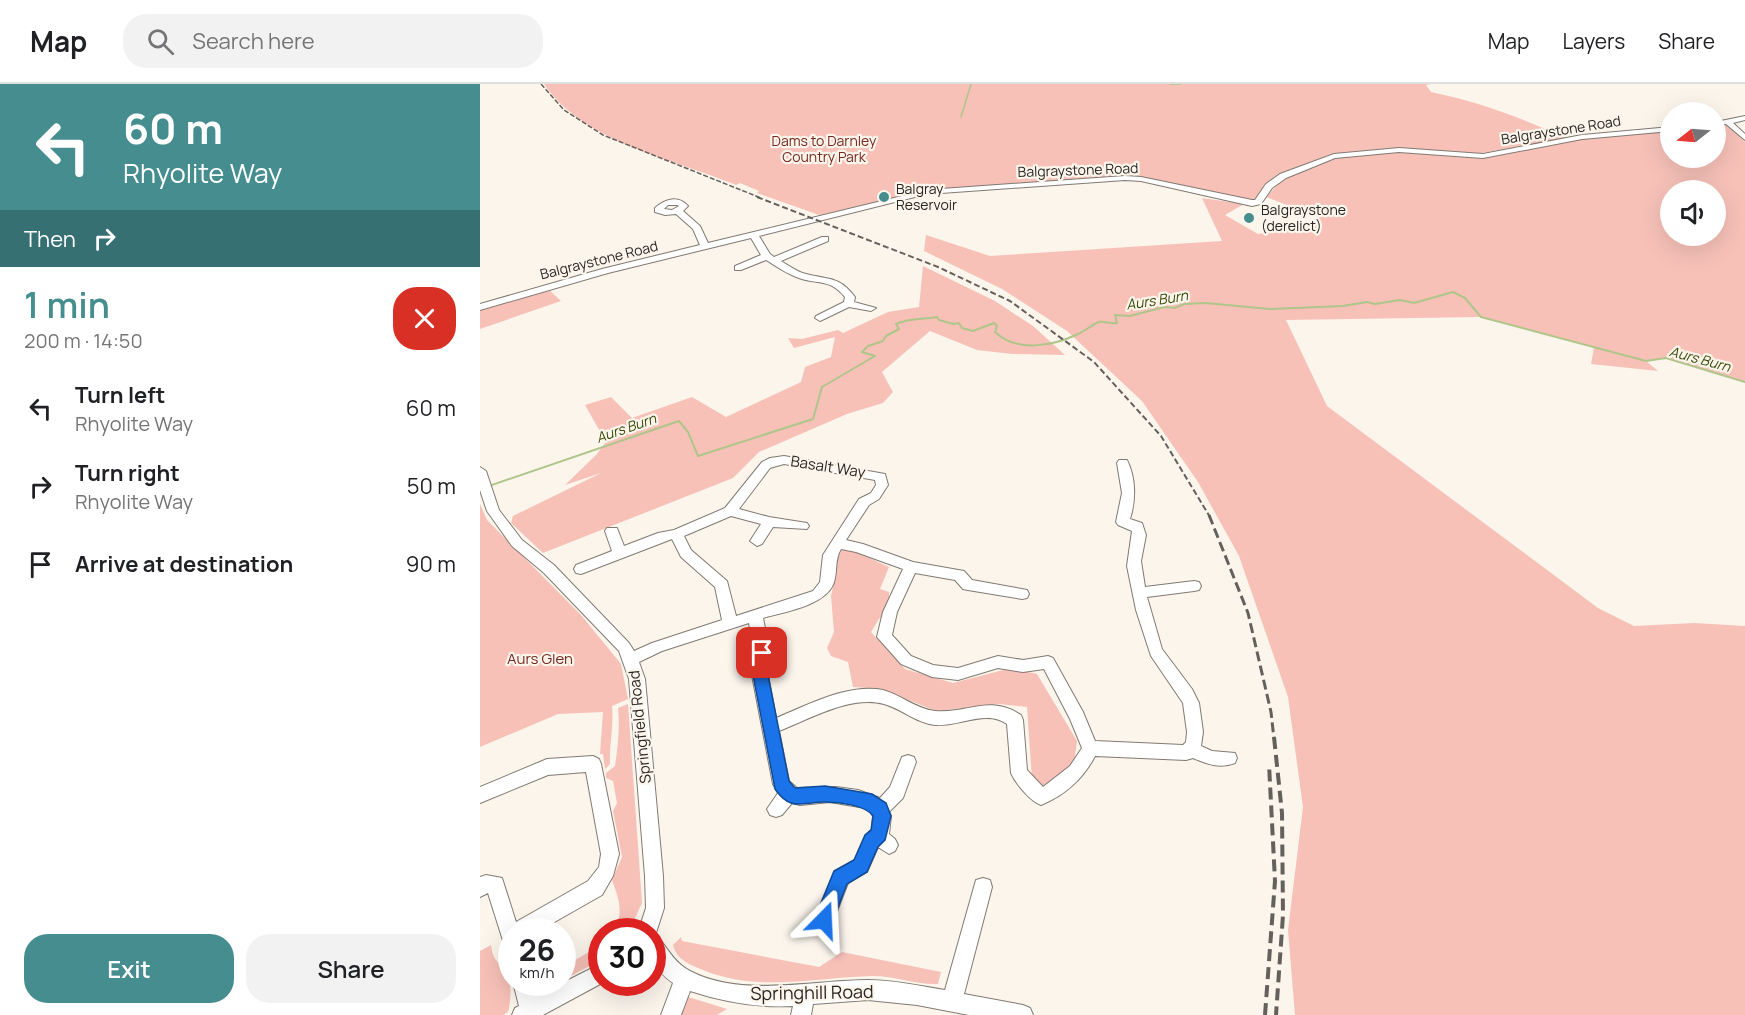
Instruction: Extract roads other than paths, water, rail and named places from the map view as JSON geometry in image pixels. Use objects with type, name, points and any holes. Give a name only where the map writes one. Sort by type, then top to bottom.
[{"type":"street","points":[[1726,123],[1745,117]]},
{"type":"street","points":[[1729,123],[1745,138]]},
{"type":"street","name":"Balgraystone Road","points":[[480,307],[554,285],[933,191],[1140,179],[1252,203],[1258,202],[1269,186],[1283,176],[1334,156],[1392,150],[1483,156],[1582,137],[1660,130]]},
{"type":"street","points":[[648,214],[683,204],[705,247]]},
{"type":"street","points":[[754,235],[770,258],[801,276],[827,280],[841,286],[850,297],[848,304]]},
{"type":"street","points":[[738,268],[825,239]]},
{"type":"street","points":[[812,244],[822,250]]},
{"type":"street","points":[[820,318],[848,304],[871,308]]},
{"type":"street","name":"Basalt Way","points":[[581,569],[663,536],[676,534],[730,511],[766,465],[774,460],[881,477],[882,485],[876,496],[864,502],[830,555],[827,583],[818,595],[657,647],[631,659]]},
{"type":"street","points":[[1090,748],[1186,753],[1196,739],[1195,709],[1187,691],[1155,651],[1140,593],[1134,557],[1140,532],[1137,526],[1123,522],[1130,502],[1130,490],[1123,463]]},
{"type":"street","name":"Springfield Road","points":[[484,481],[493,511],[517,543],[549,569],[624,647],[631,659],[637,679],[654,876],[655,908],[652,918]]},
{"type":"street","points":[[730,511],[769,522],[802,526]]},
{"type":"street","points":[[757,541],[769,522]]},
{"type":"street","points":[[612,531],[620,553]]},
{"type":"street","points":[[676,534],[686,553],[722,585],[730,623]]},
{"type":"street","points":[[839,544],[858,547],[911,567],[959,575],[968,585],[1023,594]]},
{"type":"street","points":[[771,727],[850,698],[865,696],[895,700],[923,716],[952,718],[998,710],[1015,720],[1019,773],[1041,797],[1072,777],[1082,766],[1090,748],[1077,717],[1048,662],[1023,666],[998,662],[958,674],[932,671],[906,660],[884,637],[884,628],[899,588],[911,567]]},
{"type":"street","points":[[1140,593],[1194,586]]},
{"type":"street","points":[[754,615],[762,653],[759,670],[781,784],[788,794],[798,798],[825,794],[872,802],[880,809],[882,816],[884,839],[872,841],[861,866],[840,877],[824,920]]},
{"type":"street","points":[[1191,749],[1211,758],[1229,759]]},
{"type":"street","points":[[880,809],[897,792],[908,762]]},
{"type":"street","points":[[480,795],[548,767],[593,764],[610,854],[607,870],[595,888],[542,918]]},
{"type":"street","points":[[776,810],[788,794]]},
{"type":"street","points":[[480,888],[486,884],[495,885],[506,918]]},
{"type":"street","points":[[952,1002],[984,887]]},
{"type":"street","name":"Springhill Road","points":[[666,964],[685,980],[723,992],[803,1006],[868,990],[1023,1015]]},
{"type":"street","points":[[524,996],[526,1013],[588,980]]},
{"type":"street","points":[[671,1015],[685,980]]},
{"type":"waterway","points":[[961,117],[971,84]]},
{"type":"waterway","points":[[1170,84],[1181,84]]},
{"type":"waterway","name":"Aurs Burn","points":[[480,489],[679,421],[688,432],[698,456],[813,419],[822,387],[875,356],[862,352],[868,346],[883,341],[886,336],[899,329],[896,324],[937,317],[939,320],[953,324],[959,323],[962,328],[973,331],[994,323],[997,326],[995,332],[1004,339],[1024,345],[1035,345],[1058,342],[1081,333],[1099,322],[1117,323],[1115,315],[1130,316],[1164,307],[1175,308],[1184,304],[1206,303],[1269,309],[1343,306],[1367,302],[1375,304],[1400,300],[1414,303],[1453,292],[1465,298],[1481,317],[1646,361],[1666,358],[1745,382]]},
{"type":"railway","points":[[541,84],[564,110],[603,135],[761,198]]},
{"type":"railway","points":[[757,197],[938,267],[1010,301],[1094,362],[1161,436],[1209,516]]},
{"type":"railway","points":[[1209,516],[1248,613],[1271,712],[1274,739]]},
{"type":"railway","points":[[1274,737],[1282,813],[1283,915],[1276,1015]]},
{"type":"railway","points":[[1265,1015],[1275,881],[1269,764]]},
{"type":"place","name":"Balgray Reservoir","points":[[884,197]]},
{"type":"place","name":"Balgraystone (derelict)","points":[[1249,218]]},
{"type":"park label","name":"Dams to Darnley Country Park","points":[[824,150]]},
{"type":"park label","name":"Aurs Glen","points":[[540,659]]}]
